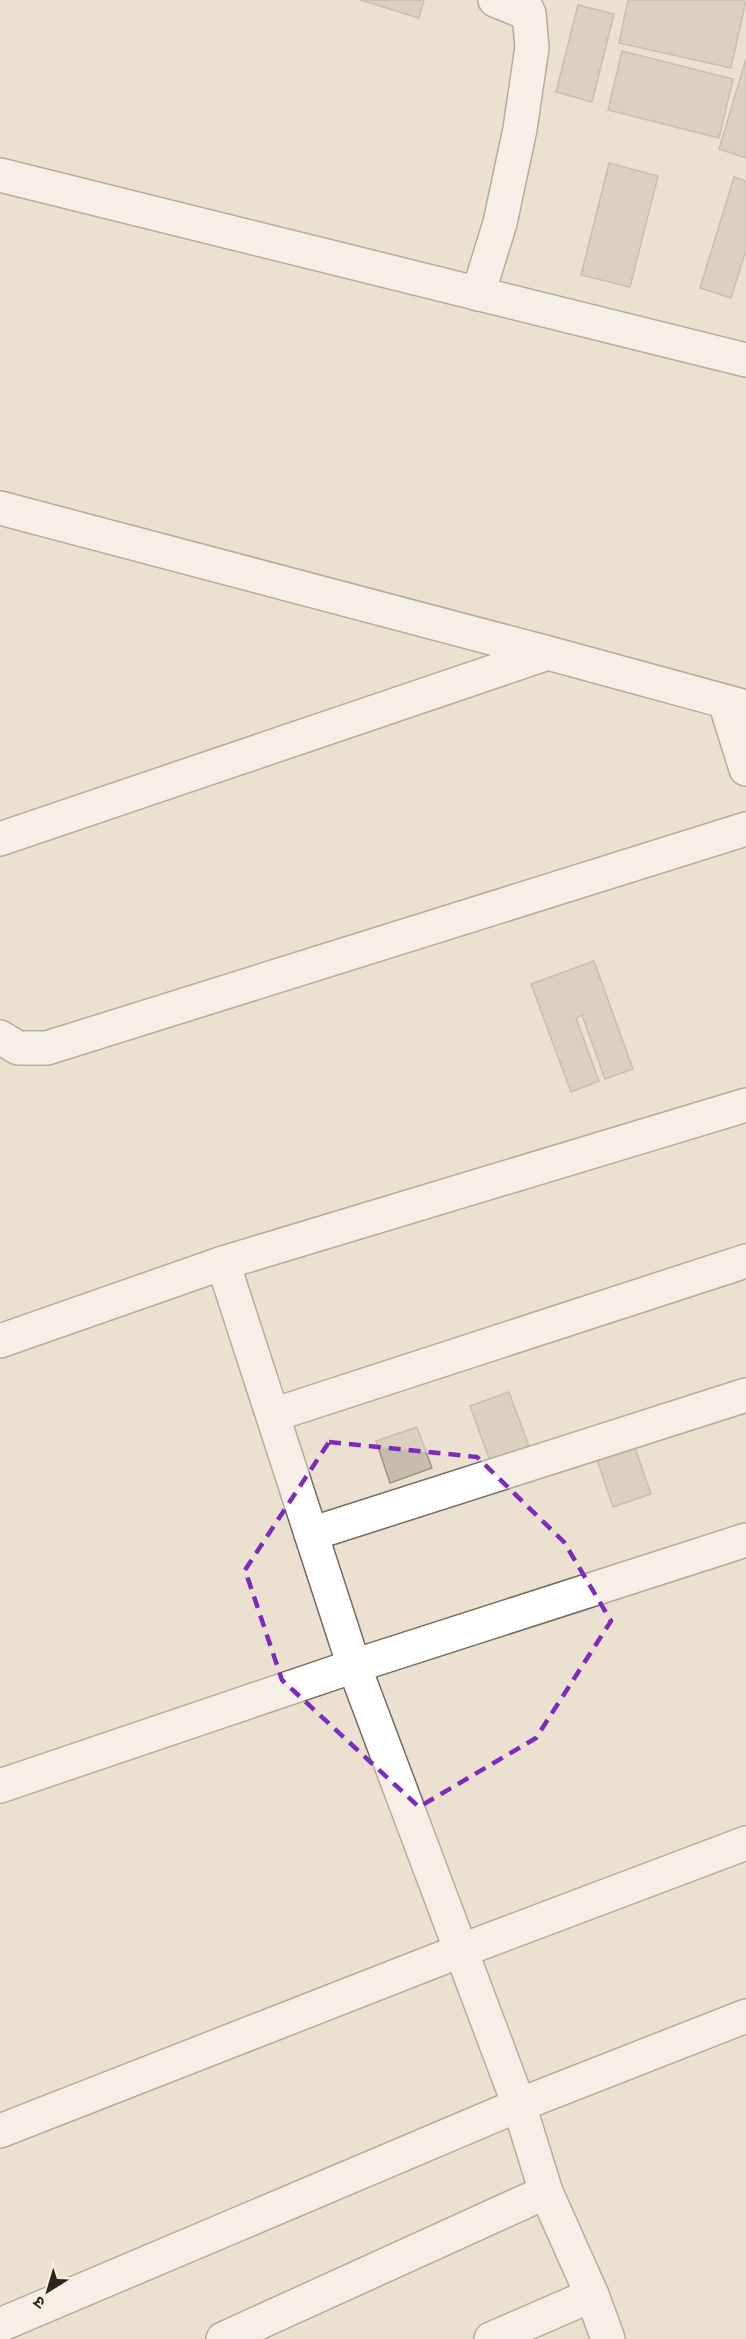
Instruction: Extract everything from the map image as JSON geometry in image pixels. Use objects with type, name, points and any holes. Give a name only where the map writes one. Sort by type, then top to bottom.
[{"type":"street","points":[[478,294],[500,223],[520,129],[532,47],[526,7],[495,0]]},
{"type":"street","points":[[0,176],[746,360]]},
{"type":"street","points":[[0,508],[548,652],[735,705],[746,769]]},
{"type":"street","points":[[0,839],[548,652]]},
{"type":"street","points":[[0,1037],[18,1048],[47,1048],[746,829]]},
{"type":"street","points":[[0,1341],[223,1263],[746,1106]]},
{"type":"street","points":[[273,1415],[746,1261]]},
{"type":"street","points":[[223,1263],[354,1666],[519,2105],[546,2192],[592,2295],[608,2339]]},
{"type":"street","points":[[311,1534],[746,1395]]},
{"type":"street","points":[[0,1786],[354,1666],[746,1540]]},
{"type":"street","points":[[0,2131],[460,1951],[746,1843]]},
{"type":"street","points":[[0,2325],[519,2105],[746,2016]]},
{"type":"street","points":[[223,2339],[546,2192]]},
{"type":"street","points":[[492,2339],[592,2295]]},
{"type":"highlighted area","points":[[329,1442],[477,1457],[564,1542],[611,1621],[536,1738],[419,1807],[282,1680],[245,1570]]},
{"type":"building","points":[[360,0],[424,0],[419,18]]},
{"type":"building","points":[[628,0],[746,0],[731,68],[619,43]]},
{"type":"building","points":[[578,5],[614,14],[592,102],[556,92]]},
{"type":"building","points":[[622,51],[733,79],[719,138],[608,110]]},
{"type":"building","points":[[746,59],[746,158],[719,149]]},
{"type":"building","points":[[609,163],[658,176],[630,287],[581,275]]},
{"type":"building","points":[[734,177],[746,181],[746,250],[731,298],[700,288]]},
{"type":"building","points":[[594,961],[633,1069],[605,1079],[582,1015],[576,1018],[599,1081],[571,1092],[531,984]]},
{"type":"building","points":[[509,1392],[529,1446],[490,1461],[470,1406]]},
{"type":"building","points":[[417,1427],[432,1468],[390,1483],[376,1441]]},
{"type":"building","points":[[633,1442],[651,1494],[613,1507],[595,1454]]}]
